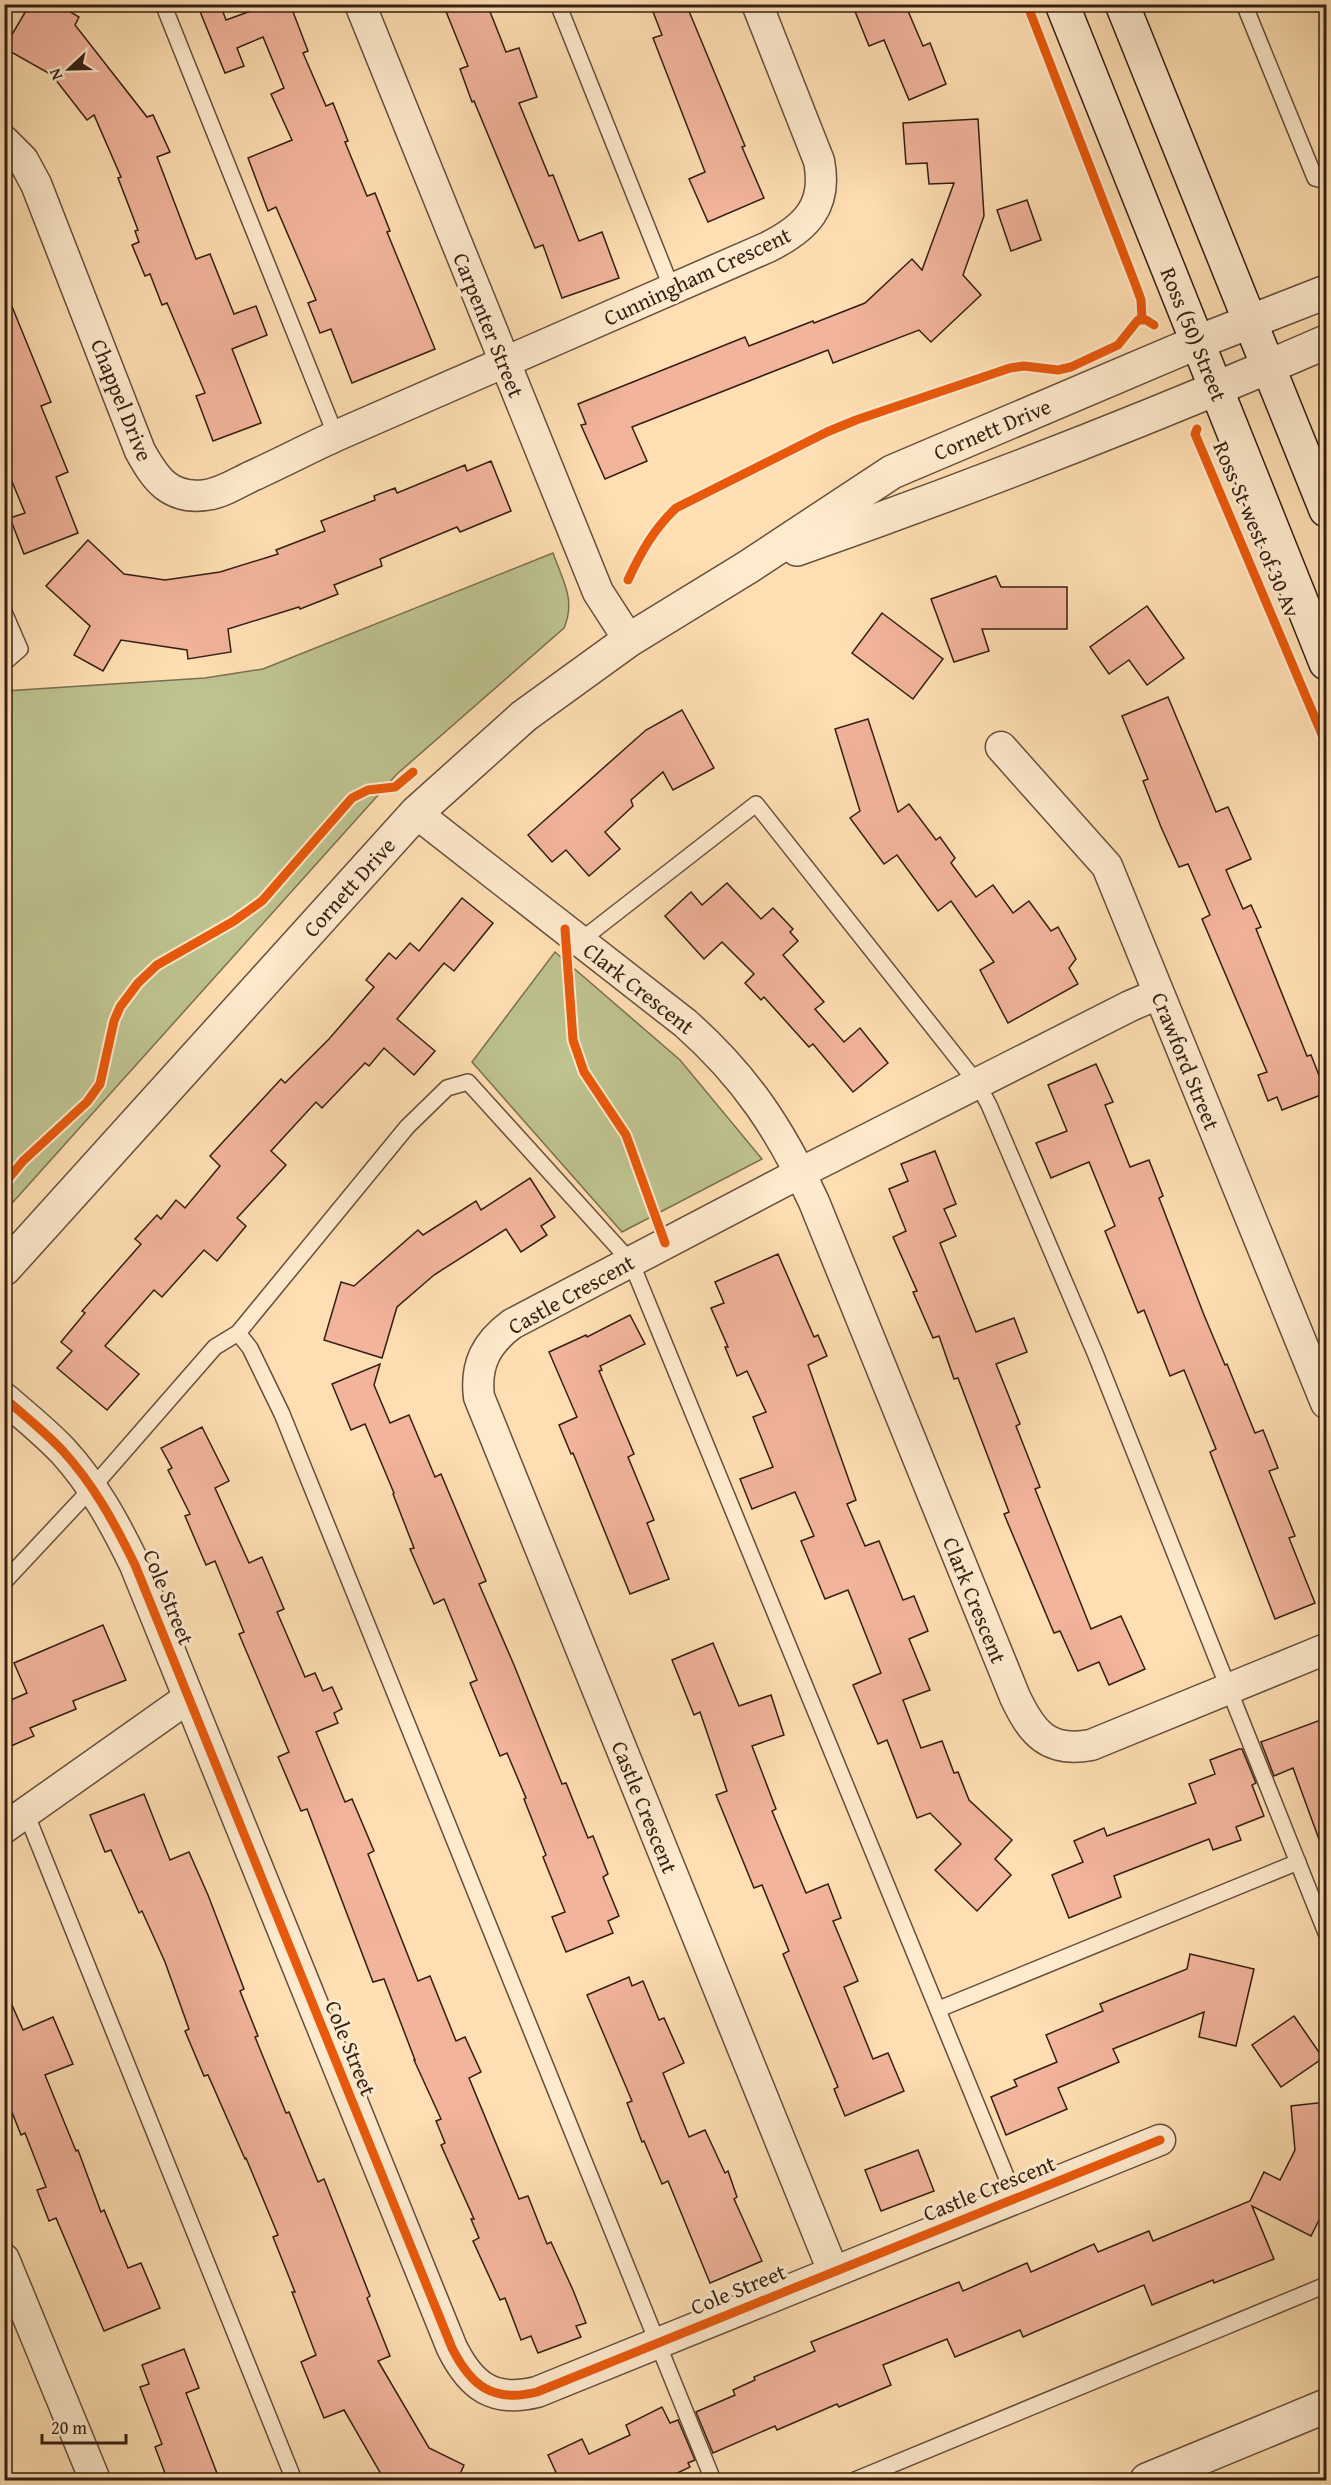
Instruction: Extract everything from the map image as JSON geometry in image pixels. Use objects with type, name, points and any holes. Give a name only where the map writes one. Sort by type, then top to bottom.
[{"type":"street","name":"Carpenter Street","points":[[360,4],[598,592],[629,640]]},
{"type":"street","name":"Cunningham Crescent","points":[[505,363],[786,238],[795,232],[818,205],[822,177],[819,160],[757,4]]},
{"type":"street","name":"Ross (50) Street","points":[[1062,4],[1326,663]]},
{"type":"street","points":[[1122,4],[1326,510]]},
{"type":"street","name":"Chappel Drive","points":[[4,141],[23,160],[36,184],[140,451],[159,482],[173,491],[190,495],[206,495],[226,489],[336,436],[505,363]]},
{"type":"street","name":"Cornett Drive","points":[[4,1269],[416,813],[524,716],[629,640],[748,567],[892,472],[1198,342],[1326,292]]},
{"type":"street","name":"Cornett Drive","points":[[748,567],[911,509],[1216,390],[1326,342]]},
{"type":"street","name":"Crawford Street","points":[[1001,747],[1107,866],[1326,1403]]},
{"type":"street","name":"Clark Crescent","points":[[416,813],[685,1023],[726,1062],[752,1092],[775,1125],[801,1173],[1015,1697],[1031,1728],[1043,1739],[1057,1744],[1073,1748],[1091,1745],[1326,1648]]},
{"type":"street","points":[[801,1173],[1130,1006],[1158,994]]},
{"type":"street","name":"Castle Crescent","points":[[801,1173],[512,1323],[491,1342],[481,1361],[477,1382],[479,1397],[833,2271],[1160,2140]]},
{"type":"street","name":"Cole Street","points":[[4,1398],[62,1451],[92,1488],[116,1525],[135,1565],[452,2348],[467,2374],[479,2386],[492,2392],[504,2396],[524,2396],[833,2271]]},
{"type":"street","points":[[15,1821],[188,1698]]},
{"type":"street","points":[[4,2259],[95,2481]]},
{"type":"street","points":[[1147,2481],[1326,2406]]},
{"type":"lane","points":[[163,4],[336,436]]},
{"type":"lane","points":[[558,4],[672,289]]},
{"type":"lane","points":[[1244,4],[1315,178],[1326,181]]},
{"type":"lane","points":[[4,612],[20,649],[4,663]]},
{"type":"lane","points":[[580,941],[756,804],[978,1083],[1095,1353],[1326,1933]]},
{"type":"lane","points":[[4,1582],[92,1488],[215,1347],[238,1333],[407,1127],[447,1088],[468,1082],[631,1262],[1015,2198]]},
{"type":"lane","points":[[238,1333],[250,1348],[282,1414],[713,2481]]},
{"type":"lane","points":[[15,1821],[294,2481]]},
{"type":"lane","points":[[939,2009],[1299,1862]]},
{"type":"lane","points":[[855,2481],[1326,2285]]},
{"type":"green space","points":[[553,553],[567,590],[569,608],[564,628],[397,774],[5,1211],[5,691],[205,678],[263,669]]},
{"type":"green space","points":[[555,952],[680,1060],[762,1159],[622,1232],[472,1062]]},
{"type":"building","points":[[30,4],[57,4],[79,17],[75,25],[147,117],[153,115],[170,152],[157,157],[196,259],[210,254],[234,314],[256,306],[267,335],[232,349],[261,423],[213,441],[196,396],[205,393],[167,303],[162,305],[150,274],[145,276],[132,245],[139,242],[135,231],[138,230],[118,178],[121,177],[94,115],[87,120],[52,75],[4,48]]},
{"type":"building","points":[[197,4],[220,4],[226,20],[270,4],[290,4],[308,51],[303,53],[326,106],[333,103],[348,141],[345,142],[367,196],[375,193],[390,231],[387,232],[435,349],[352,383],[331,329],[320,333],[308,303],[316,300],[276,207],[268,211],[248,158],[292,140],[271,94],[284,88],[263,37],[237,48],[244,66],[225,73]]},
{"type":"building","points":[[443,4],[487,4],[506,52],[519,48],[537,97],[519,103],[549,176],[553,175],[579,241],[602,232],[619,278],[562,298],[543,245],[535,248],[474,101],[472,102],[460,69],[468,66]]},
{"type":"building","points":[[650,4],[686,4],[764,198],[708,222],[689,179],[705,172],[653,38],[662,35]]},
{"type":"building","points":[[852,4],[905,4],[923,46],[930,43],[946,84],[909,100],[884,40],[869,46]]},
{"type":"building","points":[[978,119],[984,216],[963,275],[981,295],[931,342],[919,330],[833,363],[828,350],[632,427],[647,461],[605,479],[581,425],[586,424],[578,404],[745,337],[749,346],[865,303],[912,259],[922,270],[954,183],[929,184],[927,163],[906,164],[903,123]]},
{"type":"building","points":[[1027,200],[1041,240],[1011,251],[997,210]]},
{"type":"building","points":[[4,287],[51,402],[41,406],[68,472],[56,477],[78,533],[24,554],[10,518],[25,513],[4,462]]},
{"type":"building","points":[[491,461],[511,511],[460,532],[457,527],[380,559],[382,566],[334,585],[338,594],[300,609],[299,607],[228,629],[231,652],[188,659],[187,650],[121,640],[103,671],[74,655],[90,626],[46,586],[88,540],[124,574],[165,580],[220,572],[278,554],[276,550],[325,531],[321,521],[375,500],[374,496],[395,488],[397,493],[465,465],[467,471]]},
{"type":"building","points":[[996,576],[1001,587],[1067,587],[1067,629],[982,629],[989,651],[954,662],[931,599]]},
{"type":"building","points":[[1147,606],[1184,658],[1147,685],[1129,660],[1109,674],[1090,647]]},
{"type":"building","points":[[882,613],[943,659],[913,699],[852,653]]},
{"type":"building","points":[[1168,697],[1216,812],[1228,807],[1251,859],[1226,870],[1243,909],[1251,905],[1261,927],[1256,929],[1307,1056],[1311,1055],[1326,1093],[1282,1110],[1277,1097],[1268,1101],[1258,1075],[1267,1072],[1202,919],[1210,915],[1188,864],[1179,867],[1161,827],[1143,781],[1148,779],[1122,716]]},
{"type":"building","points":[[682,710],[714,768],[673,790],[663,772],[631,800],[633,806],[605,832],[620,849],[589,876],[566,850],[552,862],[528,835],[646,730]]},
{"type":"building","points":[[868,719],[898,812],[909,804],[936,840],[940,837],[955,858],[951,863],[976,897],[993,885],[1013,913],[1029,901],[1051,931],[1058,927],[1076,959],[1069,968],[1078,984],[1008,1023],[980,970],[994,962],[951,901],[938,911],[897,855],[884,864],[850,818],[860,811],[835,729]]},
{"type":"building","points":[[727,883],[761,919],[773,908],[793,929],[790,932],[798,941],[783,955],[824,1002],[815,1009],[844,1042],[860,1028],[888,1063],[853,1092],[813,1044],[809,1047],[764,997],[761,1000],[745,983],[754,974],[722,942],[704,959],[665,916],[691,892],[702,905]]},
{"type":"building","points":[[462,898],[493,923],[454,971],[444,963],[397,1019],[435,1051],[414,1075],[384,1048],[369,1066],[365,1063],[322,1108],[316,1102],[271,1151],[286,1165],[237,1218],[246,1226],[217,1261],[204,1250],[162,1297],[154,1290],[105,1346],[139,1374],[107,1410],[57,1368],[72,1351],[61,1342],[85,1313],[82,1311],[141,1244],[135,1239],[157,1215],[161,1219],[176,1200],[185,1208],[220,1166],[210,1156],[281,1079],[285,1083],[329,1039],[374,987],[366,980],[389,953],[396,959],[410,943],[419,951]]},
{"type":"building","points":[[1096,1064],[1113,1102],[1105,1105],[1130,1167],[1149,1160],[1163,1196],[1159,1198],[1204,1315],[1255,1433],[1263,1430],[1278,1468],[1269,1471],[1295,1536],[1289,1538],[1315,1603],[1275,1619],[1210,1452],[1216,1449],[1184,1370],[1170,1376],[1144,1310],[1138,1313],[1105,1231],[1115,1226],[1089,1162],[1051,1178],[1036,1143],[1067,1131],[1048,1085]]},
{"type":"building","points":[[935,1151],[956,1204],[944,1209],[956,1236],[940,1243],[976,1332],[1014,1318],[1027,1352],[996,1364],[1020,1424],[1016,1426],[1040,1487],[1035,1489],[1091,1629],[1121,1616],[1145,1669],[1109,1685],[1099,1662],[1078,1671],[1060,1631],[1054,1633],[1004,1514],[1009,1512],[958,1378],[954,1379],[939,1336],[933,1338],[913,1292],[917,1291],[893,1237],[906,1231],[889,1189],[908,1181],[901,1164]]},
{"type":"building","points":[[530,1178],[555,1217],[541,1226],[547,1235],[521,1252],[506,1229],[434,1275],[397,1307],[382,1358],[324,1340],[341,1282],[354,1286],[418,1230],[423,1235],[476,1201],[481,1210]]},
{"type":"building","points":[[778,1254],[814,1337],[818,1335],[827,1356],[808,1365],[856,1500],[847,1504],[865,1546],[879,1541],[903,1600],[914,1596],[928,1631],[909,1639],[930,1690],[903,1700],[921,1748],[942,1741],[954,1773],[958,1772],[969,1800],[1012,1840],[995,1859],[1011,1875],[977,1911],[935,1870],[961,1844],[930,1813],[917,1818],[887,1740],[878,1744],[853,1685],[881,1673],[848,1590],[825,1599],[801,1541],[814,1536],[795,1492],[752,1509],[740,1479],[773,1467],[753,1417],[766,1412],[747,1371],[737,1376],[725,1347],[728,1347],[711,1308],[724,1303],[715,1282]]},
{"type":"building","points":[[630,1315],[645,1344],[600,1366],[602,1370],[599,1371],[634,1454],[628,1457],[654,1520],[647,1523],[669,1579],[630,1594],[573,1453],[571,1454],[559,1425],[577,1417],[549,1352],[586,1335],[587,1337]]},
{"type":"building","points":[[380,1364],[374,1385],[390,1423],[409,1415],[435,1477],[441,1474],[486,1581],[479,1584],[562,1784],[566,1783],[588,1838],[593,1836],[608,1874],[603,1877],[619,1916],[608,1921],[613,1933],[566,1952],[552,1917],[565,1912],[543,1857],[546,1855],[524,1799],[526,1798],[507,1753],[500,1756],[470,1683],[477,1680],[444,1599],[434,1604],[410,1549],[414,1548],[365,1424],[351,1430],[332,1384]]},
{"type":"building","points":[[202,1427],[229,1481],[215,1488],[249,1563],[262,1557],[284,1609],[277,1612],[305,1677],[315,1673],[323,1691],[332,1687],[342,1709],[334,1713],[338,1723],[316,1732],[345,1802],[352,1799],[374,1851],[368,1854],[418,1981],[430,1976],[456,2041],[465,2037],[481,2072],[469,2078],[519,2199],[528,2196],[547,2244],[551,2242],[573,2290],[586,2323],[576,2326],[581,2337],[538,2353],[531,2336],[521,2340],[505,2298],[500,2300],[473,2241],[479,2238],[471,2219],[474,2219],[441,2145],[445,2143],[436,2121],[441,2119],[414,2060],[384,1979],[373,1982],[307,1809],[301,1811],[278,1757],[289,1752],[239,1634],[244,1632],[215,1561],[206,1565],[185,1516],[190,1514],[168,1470],[172,1468],[161,1448]]},
{"type":"building","points":[[103,1625],[126,1680],[73,1701],[76,1709],[30,1728],[34,1736],[4,1749],[4,1703],[27,1693],[14,1663]]},
{"type":"building","points":[[713,1643],[739,1706],[771,1695],[784,1735],[752,1746],[776,1809],[772,1811],[806,1893],[828,1884],[841,1918],[833,1921],[858,1981],[844,1987],[873,2059],[888,2053],[904,2091],[845,2116],[834,2089],[838,2087],[783,1954],[789,1951],[762,1885],[754,1888],[716,1795],[727,1791],[700,1712],[694,1715],[672,1660]]},
{"type":"building","points":[[1326,1718],[1326,1852],[1324,1853],[1293,1768],[1274,1776],[1261,1742]]},
{"type":"building","points":[[1242,1749],[1256,1783],[1252,1785],[1264,1816],[1236,1827],[1241,1840],[1213,1850],[1209,1839],[1114,1876],[1121,1897],[1069,1918],[1052,1875],[1083,1862],[1074,1841],[1104,1828],[1107,1836],[1196,1803],[1189,1784],[1215,1774],[1210,1760]]},
{"type":"building","points":[[144,1794],[170,1860],[189,1852],[208,1895],[244,1989],[240,1991],[258,2036],[255,2037],[286,2113],[289,2112],[318,2182],[324,2179],[370,2296],[367,2298],[390,2356],[378,2361],[429,2448],[464,2465],[457,2481],[385,2481],[344,2410],[324,2418],[301,2362],[316,2355],[292,2292],[295,2292],[273,2237],[278,2235],[246,2158],[208,2075],[204,2076],[185,2031],[189,2029],[165,1962],[142,1911],[139,1913],[111,1850],[105,1852],[90,1815]]},
{"type":"building","points":[[1190,1954],[1254,1969],[1236,2046],[1199,2037],[1204,2012],[1113,2049],[1119,2062],[1058,2088],[1067,2109],[1006,2135],[991,2097],[1017,2086],[1014,2080],[1057,2062],[1046,2035],[1103,2011],[1100,2004],[1187,1969]]},
{"type":"building","points":[[629,1977],[632,1986],[643,1981],[659,2020],[664,2018],[684,2063],[663,2073],[689,2137],[705,2130],[725,2173],[728,2171],[737,2197],[734,2199],[762,2261],[710,2283],[668,2181],[662,2184],[644,2141],[642,2142],[627,2103],[632,2101],[587,1995]]},
{"type":"building","points":[[4,1987],[23,2030],[53,2017],[73,2064],[45,2075],[76,2151],[78,2150],[101,2212],[104,2210],[128,2268],[141,2263],[160,2308],[104,2331],[56,2218],[49,2221],[37,2190],[46,2187],[25,2133],[21,2135],[4,2092]]},
{"type":"building","points":[[1294,2016],[1323,2058],[1281,2087],[1252,2045]]},
{"type":"building","points":[[1326,2102],[1326,2206],[1311,2236],[1252,2206],[1274,2259],[1214,2283],[1213,2280],[1152,2305],[1144,2285],[1023,2337],[1020,2330],[955,2357],[947,2339],[883,2365],[891,2385],[839,2407],[837,2404],[777,2430],[775,2426],[713,2453],[696,2412],[735,2395],[733,2390],[755,2380],[754,2377],[815,2351],[811,2342],[959,2282],[963,2291],[1027,2263],[1031,2272],[1094,2244],[1098,2252],[1149,2231],[1153,2241],[1250,2201],[1264,2172],[1280,2180],[1295,2150],[1291,2106]]},
{"type":"building","points":[[918,2150],[934,2191],[881,2211],[865,2170]]},
{"type":"building","points":[[184,2349],[199,2388],[186,2393],[220,2481],[168,2481],[155,2447],[162,2444],[140,2387],[149,2384],[142,2365]]},
{"type":"building","points":[[662,2407],[670,2423],[678,2420],[695,2460],[688,2463],[690,2467],[661,2481],[560,2481],[548,2455],[582,2439],[589,2454],[630,2435],[626,2425]]},
{"type":"cycle path","points":[[1027,4],[1136,286],[1141,300],[1142,319]]},
{"type":"cycle path","points":[[628,580],[649,541],[676,508],[827,432],[1010,368],[1024,366],[1058,370],[1071,367],[1118,345],[1138,320],[1146,320],[1154,325]]},
{"type":"cycle path","name":"Ross St west of 30 Av","points":[[1197,429],[1195,434],[1326,744]]},
{"type":"cycle path","points":[[4,1184],[23,1161],[87,1102],[100,1084],[114,1021],[120,1007],[138,983],[157,965],[234,921],[262,901],[352,798],[368,790],[395,787],[413,772]]},
{"type":"cycle path","points":[[565,929],[573,1040],[584,1072],[626,1135],[665,1243]]},
{"type":"cycle path","points":[[4,1398],[49,1437],[85,1477],[103,1505],[135,1565],[452,2348],[467,2372],[485,2388],[508,2395],[537,2392],[1160,2140]]}]
